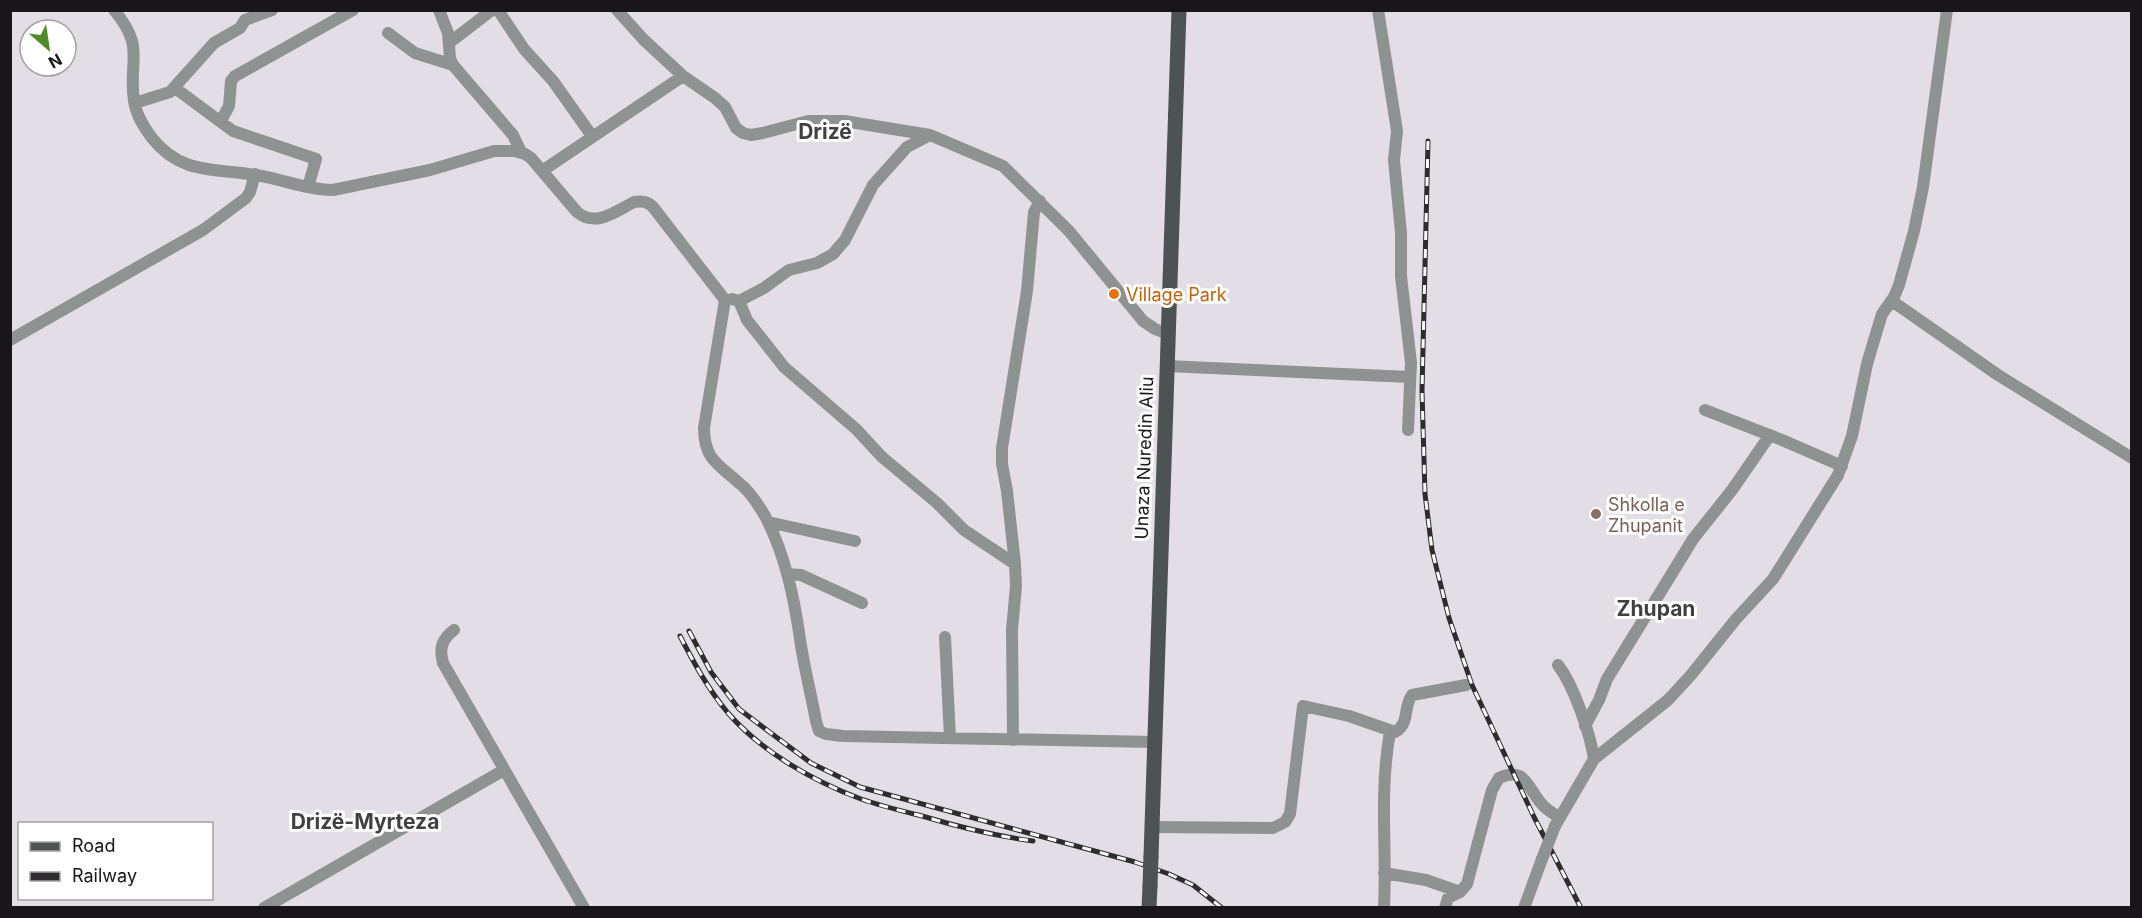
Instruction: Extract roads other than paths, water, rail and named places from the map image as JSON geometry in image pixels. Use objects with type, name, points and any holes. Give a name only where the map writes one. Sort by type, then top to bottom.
[{"type":"main road","name":"Unaza Nuredin Aliu","points":[[1149,908],[1179,10]]},
{"type":"street","points":[[114,10],[125,24],[134,45],[135,103],[140,120],[168,156],[176,161],[203,168],[255,174],[308,187],[333,190],[430,170],[494,151],[521,152],[531,158],[577,212],[586,218],[595,220],[605,217],[634,202],[649,203],[725,300],[704,428],[704,444],[709,457],[746,489],[768,522],[788,574],[819,731],[843,736],[1154,742]]},
{"type":"street","points":[[135,103],[163,95],[176,88],[214,43],[240,28],[245,20],[272,10]]},
{"type":"street","points":[[221,121],[229,106],[231,81],[235,76],[353,10]]},
{"type":"street","points":[[439,10],[445,22],[453,65],[513,135],[521,152]]},
{"type":"street","points":[[449,43],[492,10]]},
{"type":"street","points":[[498,10],[524,49],[553,81],[592,136]]},
{"type":"street","points":[[617,10],[644,40],[683,76],[725,107],[736,128],[752,135],[808,121],[828,119],[930,135],[1003,166],[1040,201],[1093,258],[1143,321],[1168,334]]},
{"type":"street","points":[[1378,10],[1397,131],[1394,160],[1401,233],[1401,276],[1410,347],[1408,430]]},
{"type":"street","points":[[1524,908],[1557,822],[1594,759],[1605,748],[1653,713],[1691,675],[1736,619],[1773,579],[1829,492],[1842,466],[1852,436],[1867,364],[1878,327],[1882,314],[1892,301],[1899,285],[1914,231],[1923,187],[1947,10]]},
{"type":"street","points":[[388,33],[415,54],[453,65]]},
{"type":"street","points":[[542,171],[683,76]]},
{"type":"street","points":[[176,88],[233,130],[316,159],[308,187]]},
{"type":"street","points":[[725,300],[739,301],[764,288],[789,270],[817,262],[833,254],[845,240],[873,185],[907,147],[930,135]]},
{"type":"street","points":[[10,340],[203,230],[246,198],[255,174]]},
{"type":"street","points":[[1013,740],[1012,630],[1015,564],[1002,448],[1027,291],[1034,212],[1040,201]]},
{"type":"street","points":[[739,301],[747,320],[784,367],[856,429],[882,458],[930,496],[964,530],[1015,564]]},
{"type":"street","points":[[1892,301],[1998,375],[2132,458]]},
{"type":"street","points":[[1167,366],[1410,377]]},
{"type":"street","points":[[1705,410],[1842,466]]},
{"type":"street","points":[[1585,726],[1607,679],[1682,557],[1770,435]]},
{"type":"street","points":[[768,522],[855,541]]},
{"type":"street","points":[[788,574],[801,575],[862,603]]},
{"type":"street","points":[[454,630],[443,641],[441,656],[443,663],[584,908]]},
{"type":"street","points":[[945,637],[950,738]]},
{"type":"street","points":[[1558,665],[1570,682],[1591,741],[1594,759]]},
{"type":"street","points":[[1151,827],[1273,828],[1285,822],[1290,814],[1303,706],[1360,720],[1395,732],[1402,727],[1409,699],[1412,696],[1466,685]]},
{"type":"street","points":[[1384,908],[1383,797],[1385,761],[1390,732]]},
{"type":"street","points":[[264,908],[504,770]]},
{"type":"street","points":[[1384,873],[1426,880],[1451,897],[1467,884],[1492,790],[1499,778],[1508,775],[1525,779],[1557,822]]},
{"type":"railway","points":[[1428,141],[1422,391],[1425,494],[1432,550],[1449,618],[1472,685],[1534,817],[1581,908]]},
{"type":"railway","points":[[689,631],[711,672],[739,709],[811,763],[860,787],[1135,862],[1193,885],[1222,908]]},
{"type":"railway","points":[[680,636],[696,666],[728,713],[756,740],[789,764],[843,792],[876,804],[977,831],[1033,841]]},
{"type":"place","name":"Village Park","points":[[1114,294]]},
{"type":"place","name":"Shkolla e Zhupanit","points":[[1596,514]]},
{"type":"district","name":"Drizë","points":[[825,131]]},
{"type":"district","name":"Zhupan","points":[[1656,608]]},
{"type":"district","name":"Drizë-Myrteza","points":[[365,821]]}]
